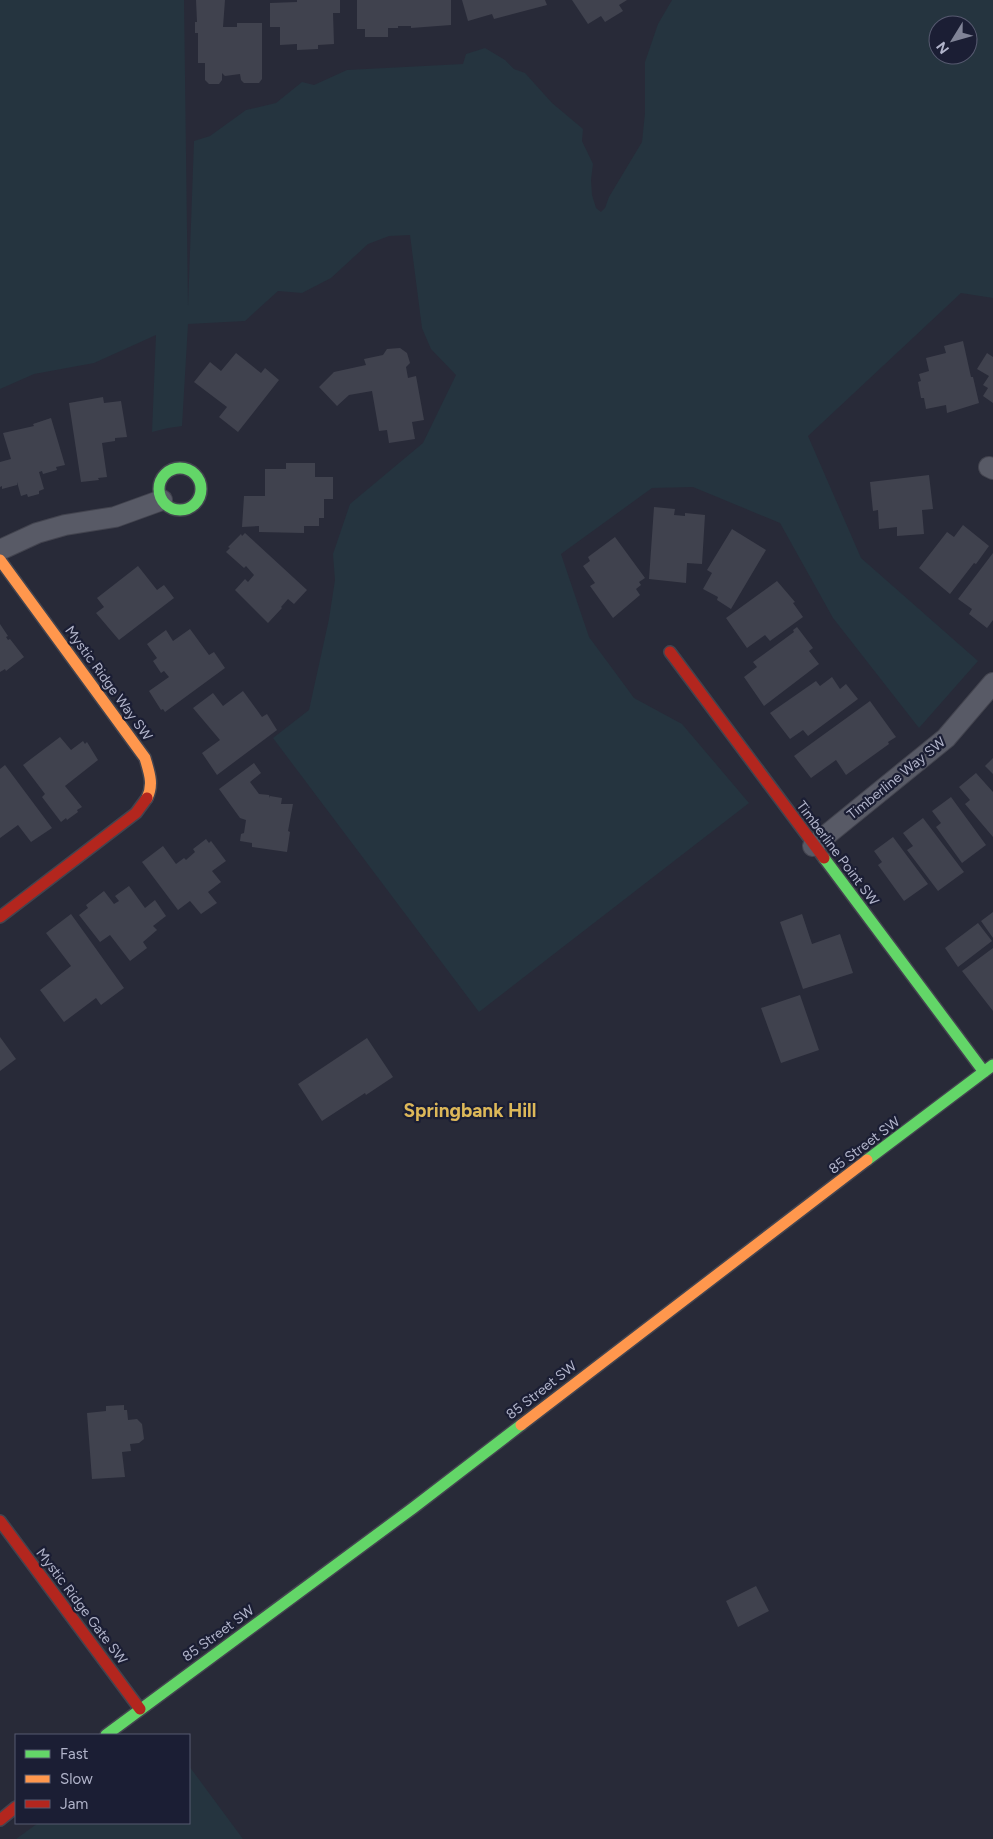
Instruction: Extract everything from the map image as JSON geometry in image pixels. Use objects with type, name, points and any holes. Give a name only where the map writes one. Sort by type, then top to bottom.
[{"type":"street","points":[[0,550],[36,533],[65,525],[115,517],[162,500]]},
{"type":"street","name":"Mystic Ridge Way SW","points":[[0,560],[145,758],[152,783],[148,799],[136,813],[0,917]]},
{"type":"street","name":"Timberline Point SW","points":[[670,652],[813,846],[988,1068]]},
{"type":"street","name":"Timberline Way SW","points":[[813,846],[946,738],[993,683]]},
{"type":"street","name":"85 Street SW","points":[[107,1734],[412,1508],[988,1068]]},
{"type":"street","name":"Mystic Ridge Gate SW","points":[[0,1521],[140,1709]]},
{"type":"street","points":[[0,1820],[15,1808]]},
{"type":"shaded area","points":[[0,0],[184,0],[188,307],[194,141],[210,136],[246,110],[276,103],[302,82],[314,85],[347,70],[463,64],[466,54],[485,48],[505,60],[514,69],[525,73],[552,103],[583,129],[582,141],[593,164],[592,195],[596,208],[601,212],[642,142],[645,113],[645,62],[658,24],[672,0],[993,0],[993,298],[961,293],[808,436],[861,558],[978,661],[919,728],[833,618],[780,523],[693,487],[652,488],[561,554],[589,637],[634,698],[682,724],[749,803],[479,1012],[273,738],[309,710],[329,619],[335,580],[333,554],[350,504],[423,443],[456,375],[431,349],[422,328],[410,235],[389,236],[368,244],[331,278],[302,293],[278,291],[245,321],[188,324],[182,426],[152,432],[156,335],[94,363],[34,374],[0,389]]},
{"type":"shaded area","points":[[190,1767],[243,1839],[16,1839],[37,1824],[190,1824]]},
{"type":"building","points":[[196,0],[225,0],[223,27],[237,27],[237,23],[262,23],[262,79],[259,83],[244,83],[241,80],[240,74],[225,76],[222,73],[222,80],[219,84],[209,84],[205,80],[205,63],[198,63],[198,33],[195,33],[195,22],[197,22]]},
{"type":"building","points":[[297,0],[340,0],[340,13],[333,13],[334,44],[318,45],[318,49],[297,50],[297,44],[280,45],[280,27],[270,27],[270,3],[297,2]]},
{"type":"building","points":[[357,0],[451,0],[451,25],[411,28],[411,26],[398,26],[398,28],[388,28],[388,37],[365,37],[365,29],[357,29]]},
{"type":"building","points":[[462,0],[545,0],[547,5],[494,19],[492,14],[468,21]]},
{"type":"building","points":[[572,0],[627,0],[619,5],[623,11],[605,22],[601,16],[588,24]]},
{"type":"building","points":[[963,341],[979,403],[947,413],[946,405],[926,409],[924,398],[921,398],[918,382],[921,381],[919,374],[929,371],[926,358],[946,353],[944,346]]},
{"type":"building","points":[[400,348],[407,353],[410,363],[406,367],[408,378],[416,376],[424,420],[412,422],[415,439],[389,443],[387,430],[379,431],[372,391],[349,395],[337,406],[319,387],[334,372],[366,365],[364,359],[383,355],[387,349]]},
{"type":"building","points":[[236,353],[261,373],[265,368],[279,380],[238,432],[219,417],[227,407],[194,382],[210,362],[221,371]]},
{"type":"building","points":[[987,353],[993,357],[993,403],[983,396],[988,388],[983,385],[989,376],[977,369]]},
{"type":"building","points":[[103,397],[104,403],[121,401],[127,437],[115,438],[115,441],[102,443],[107,477],[81,482],[69,403]]},
{"type":"building","points":[[51,418],[65,465],[56,467],[57,470],[43,474],[42,471],[39,472],[44,489],[39,491],[39,494],[28,497],[27,494],[21,496],[17,482],[17,485],[2,489],[2,486],[0,487],[0,462],[11,459],[3,433],[34,426],[33,424]]},
{"type":"building","points":[[286,463],[315,463],[315,477],[333,477],[333,499],[324,499],[324,518],[319,518],[319,526],[304,526],[304,533],[259,532],[259,526],[242,527],[244,496],[265,496],[265,469],[286,469]]},
{"type":"building","points":[[929,475],[933,509],[922,510],[924,534],[897,536],[897,527],[879,529],[878,510],[873,511],[870,482]]},
{"type":"building","points":[[654,507],[675,509],[674,515],[685,516],[685,513],[705,515],[702,564],[687,563],[686,583],[649,579]]},
{"type":"building","points":[[963,525],[989,546],[950,594],[919,568],[947,532],[954,537]]},
{"type":"building","points":[[732,529],[766,550],[731,609],[717,600],[718,597],[703,589],[712,573],[707,570]]},
{"type":"building","points":[[245,533],[307,590],[294,604],[288,599],[268,623],[235,590],[245,579],[248,582],[254,575],[246,566],[244,568],[226,552],[230,548],[228,547],[241,534],[242,536]]},
{"type":"building","points":[[615,537],[645,578],[639,582],[641,585],[636,589],[640,595],[613,618],[590,586],[595,583],[583,566],[590,561],[588,557]]},
{"type":"building","points":[[993,553],[993,620],[987,628],[969,614],[972,609],[958,599]]},
{"type":"building","points":[[138,566],[157,590],[164,585],[174,598],[119,640],[96,613],[104,607],[97,598]]},
{"type":"building","points":[[777,581],[795,602],[793,603],[803,617],[770,641],[765,635],[747,648],[726,618]]},
{"type":"building","points":[[0,624],[8,636],[6,637],[8,640],[10,639],[24,657],[6,671],[5,669],[0,672]]},
{"type":"building","points":[[797,627],[813,648],[809,651],[819,664],[764,706],[744,677],[757,667],[753,662],[794,632],[793,630]]},
{"type":"building","points":[[190,629],[209,655],[214,652],[225,668],[165,712],[163,709],[161,710],[149,691],[169,677],[164,671],[161,673],[153,661],[157,658],[147,644],[166,630],[173,641]]},
{"type":"building","points":[[832,677],[840,689],[846,684],[858,699],[808,736],[803,730],[790,739],[770,713],[816,681],[820,686]]},
{"type":"building","points":[[243,691],[262,717],[267,714],[277,730],[217,775],[202,753],[220,740],[193,708],[213,693],[223,706]]},
{"type":"building","points":[[870,701],[896,737],[846,775],[836,760],[811,778],[794,756]]},
{"type":"building","points":[[60,737],[71,750],[83,741],[85,744],[87,742],[98,760],[65,786],[82,807],[67,820],[66,818],[61,822],[42,797],[45,794],[23,765]]},
{"type":"building","points":[[993,758],[993,774],[985,766]]},
{"type":"building","points":[[254,763],[261,773],[250,782],[259,794],[269,795],[270,798],[270,796],[282,798],[281,804],[293,804],[288,831],[290,832],[287,852],[252,847],[252,843],[240,841],[241,834],[244,833],[246,820],[240,818],[219,789]]},
{"type":"building","points":[[5,765],[52,828],[31,842],[18,825],[0,838],[0,769]]},
{"type":"building","points":[[976,773],[993,792],[993,837],[965,804],[970,800],[959,787]]},
{"type":"building","points":[[951,797],[986,845],[962,863],[936,827],[941,823],[932,811]]},
{"type":"building","points":[[923,818],[964,872],[938,891],[907,850],[913,846],[903,833]]},
{"type":"building","points":[[893,837],[928,884],[904,901],[878,865],[882,862],[874,851]]},
{"type":"building","points":[[206,839],[209,843],[211,841],[226,861],[212,871],[221,882],[208,892],[217,903],[201,914],[190,901],[178,910],[142,862],[163,846],[176,864],[184,858],[186,860],[195,852],[193,849]]},
{"type":"building","points":[[129,886],[145,908],[155,900],[166,916],[153,926],[157,930],[143,942],[147,948],[130,961],[110,935],[100,942],[79,915],[88,908],[86,905],[104,891],[114,904],[119,901],[115,896]]},
{"type":"building","points":[[993,912],[993,938],[981,921]]},
{"type":"building","points":[[71,914],[124,988],[101,1005],[96,998],[64,1022],[40,990],[71,966],[46,933]]},
{"type":"building","points":[[802,914],[812,944],[840,934],[853,973],[803,989],[780,922]]},
{"type":"building","points":[[978,923],[992,941],[958,967],[945,948]]},
{"type":"building","points":[[993,948],[993,1011],[962,971]]},
{"type":"building","points":[[800,995],[819,1050],[781,1063],[761,1008]]},
{"type":"building","points":[[0,1037],[16,1059],[0,1071]]},
{"type":"building","points":[[367,1038],[393,1077],[322,1121],[298,1084]]},
{"type":"building","points":[[124,1405],[124,1410],[127,1410],[128,1420],[137,1419],[142,1424],[144,1439],[139,1443],[130,1444],[131,1451],[122,1452],[125,1477],[92,1479],[87,1413],[106,1411],[106,1406]]},
{"type":"building","points":[[756,1586],[769,1611],[738,1627],[726,1601]]},
{"type":"traffic: fast","points":[[180,468],[195,474],[201,489],[195,504],[180,510],[165,504],[159,489],[165,474],[180,468]]},
{"type":"traffic: fast","points":[[824,858],[984,1072]]},
{"type":"traffic: fast","points":[[867,1160],[993,1065]]},
{"type":"traffic: fast","points":[[107,1734],[413,1508],[521,1425]]},
{"type":"traffic: slow","points":[[0,560],[145,758],[150,783],[147,798]]},
{"type":"traffic: slow","points":[[521,1425],[867,1160]]},
{"type":"traffic: jam","points":[[670,652],[824,858]]},
{"type":"traffic: jam","points":[[0,917],[136,813],[147,798]]},
{"type":"traffic: jam","points":[[0,1521],[140,1709]]},
{"type":"traffic: jam","points":[[0,1820],[15,1808]]},
{"type":"district","name":"Springbank Hill","points":[[470,1110]]}]
